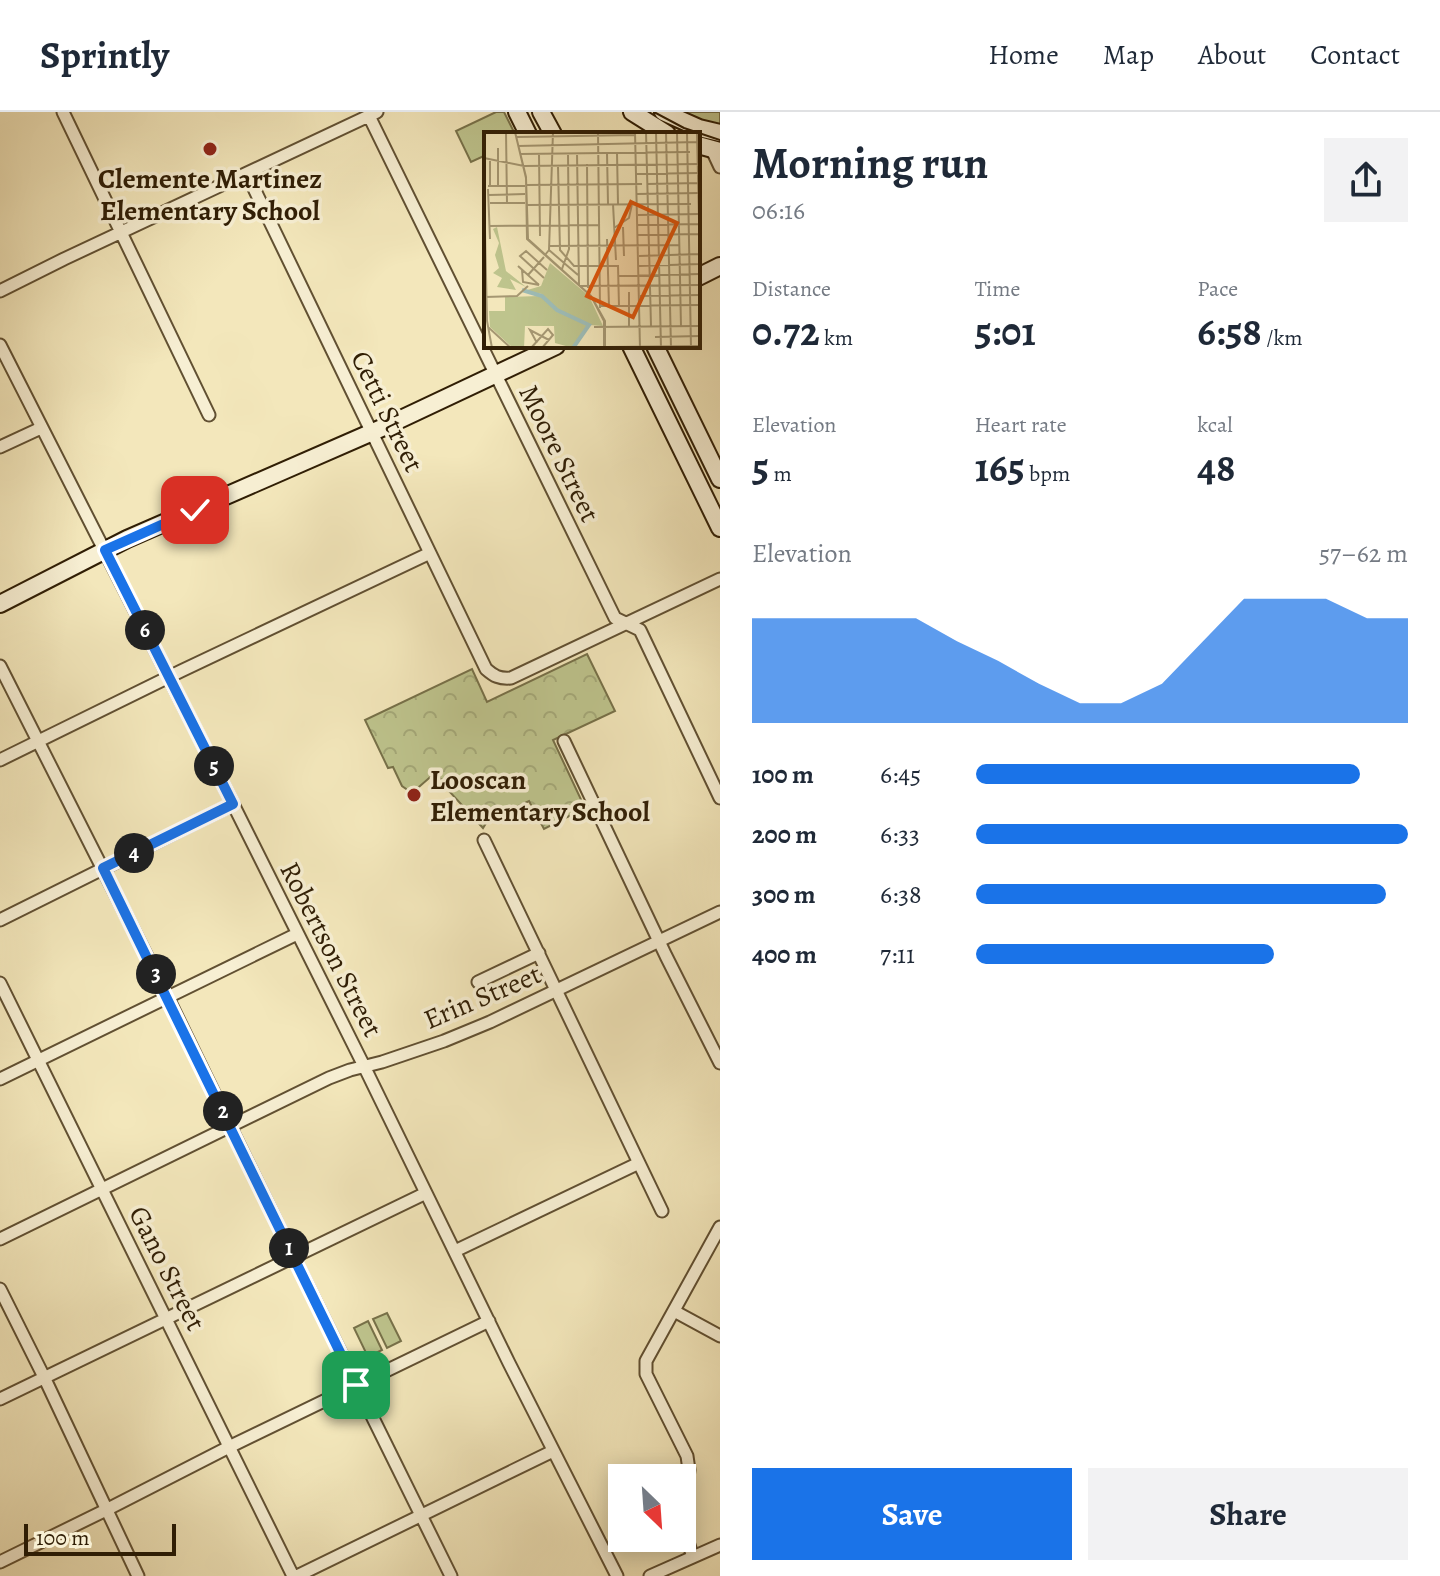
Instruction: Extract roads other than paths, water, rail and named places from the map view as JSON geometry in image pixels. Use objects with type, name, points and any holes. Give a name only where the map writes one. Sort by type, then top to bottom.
[{"type":"main road","points":[[517,112],[527,132]]},
{"type":"main road","points":[[541,112],[552,132]]},
{"type":"main road","points":[[632,112],[664,132]]},
{"type":"main road","points":[[663,112],[699,128],[720,133]]},
{"type":"main road","points":[[700,276],[720,266]]},
{"type":"main road","points":[[0,604],[127,539],[372,433],[552,348]]},
{"type":"main road","points":[[632,348],[720,528]]},
{"type":"main road","points":[[656,348],[720,479]]},
{"type":"main road","points":[[668,421],[687,412]]},
{"type":"street","points":[[63,112],[209,415]]},
{"type":"street","points":[[0,291],[373,114]]},
{"type":"street","name":"Moore Street","points":[[373,114],[495,376],[615,618],[640,630],[720,798]]},
{"type":"street","points":[[710,149],[720,167]]},
{"type":"street","name":"Cetti Street","points":[[247,174],[486,669],[502,679],[511,678],[626,623]]},
{"type":"street","name":"Robertson Street","points":[[0,345],[233,804],[617,1576]]},
{"type":"street","points":[[0,447],[41,428]]},
{"type":"street","points":[[0,760],[430,553]]},
{"type":"street","points":[[626,623],[720,579]]},
{"type":"street","points":[[0,666],[167,996],[451,1576]]},
{"type":"street","points":[[564,741],[720,1063]]},
{"type":"street","points":[[0,920],[233,804]]},
{"type":"street","points":[[484,840],[662,1211]]},
{"type":"street","name":"Erin Street","points":[[0,1239],[329,1078],[444,1041],[490,1022],[720,912]]},
{"type":"street","points":[[0,1079],[297,934]]},
{"type":"street","points":[[478,982],[539,953]]},
{"type":"street","name":"Gano Street","points":[[0,983],[295,1576]]},
{"type":"street","points":[[455,1251],[639,1163]]},
{"type":"street","points":[[0,1399],[426,1193]]},
{"type":"street","points":[[693,1557],[682,1524],[689,1470],[687,1456],[646,1374],[646,1361],[720,1227]]},
{"type":"street","points":[[0,1289],[138,1576]]},
{"type":"street","points":[[674,1311],[720,1336]]},
{"type":"street","points":[[0,1562],[489,1321]]},
{"type":"street","points":[[295,1576],[553,1451]]},
{"type":"street","points":[[650,1576],[720,1545]]},
{"type":"tram line","points":[[654,112],[696,132]]},
{"type":"tram line","points":[[700,133],[720,140]]},
{"type":"place","name":"Clemente Martinez Elementary School","points":[[210,149]]},
{"type":"place","name":"Looscan Elementary School","points":[[414,795]]}]
